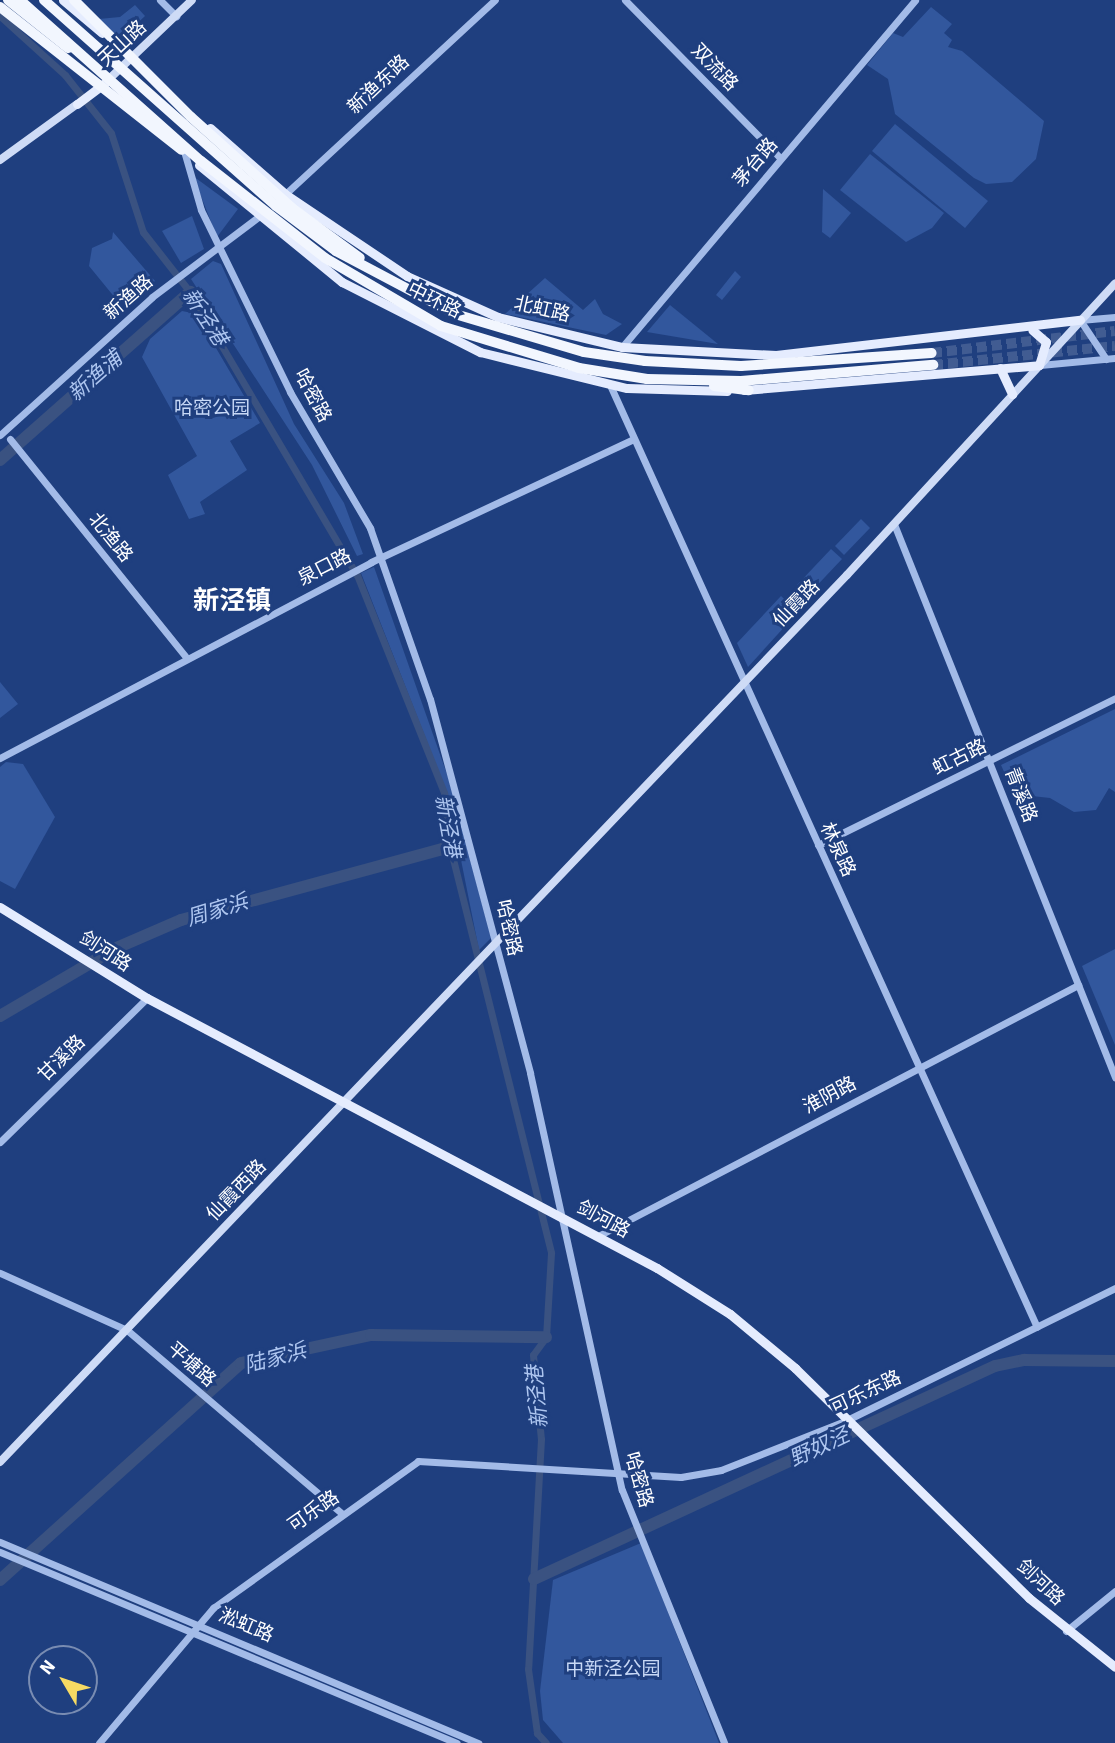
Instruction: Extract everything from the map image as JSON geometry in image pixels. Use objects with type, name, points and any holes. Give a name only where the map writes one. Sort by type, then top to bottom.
[{"type":"highway","points":[[8,0],[77,56]]},
{"type":"highway","name":"中环路","points":[[20,0],[201,161],[325,258],[441,326],[579,368],[647,379],[741,381],[933,365]]},
{"type":"highway","name":"中环路","points":[[44,0],[276,206],[336,251],[455,314],[584,352],[645,361],[741,366],[932,353]]},
{"type":"highway","points":[[74,0],[292,208],[428,302]]},
{"type":"highway","points":[[0,7],[167,141],[201,161]]},
{"type":"highway","points":[[647,379],[749,390]]},
{"type":"main road","name":"北虹路","points":[[63,0],[285,194],[407,276],[498,317],[622,346],[734,357],[1035,330],[1080,320]]},
{"type":"main road","name":"天山路","points":[[107,82],[192,0]]},
{"type":"main road","points":[[77,56],[259,217],[342,282],[429,330],[529,368],[610,385],[749,390],[1039,365],[1046,342],[1035,330]]},
{"type":"main road","points":[[0,160],[107,82]]},
{"type":"main road","name":"仙霞路","points":[[495,940],[894,524],[1115,284]]},
{"type":"main road","points":[[1000,368],[1012,394]]},
{"type":"main road","name":"剑河路","points":[[0,907],[122,985],[597,1236],[730,1314],[848,1420],[1066,1631],[1115,1667]]},
{"type":"main road","name":"仙霞西路","points":[[0,1462],[495,940]]},
{"type":"street","points":[[160,0],[176,16]]},
{"type":"street","name":"新渔东路","points":[[285,194],[495,0]]},
{"type":"street","name":"双流路","points":[[625,0],[780,158]]},
{"type":"street","name":"茅台路","points":[[622,346],[915,0]]},
{"type":"street","name":"哈密路","points":[[184,151],[197,200],[289,392],[370,528],[374,561],[430,699],[495,940],[561,1217],[617,1471],[638,1533],[724,1743]]},
{"type":"street","name":"新渔路","points":[[1,432],[170,284],[222,248],[285,194]]},
{"type":"street","name":"北虹路","points":[[1080,320],[1115,317]]},
{"type":"street","points":[[1080,320],[1106,359]]},
{"type":"street","points":[[1039,365],[1115,358]]},
{"type":"street","name":"林泉路","points":[[610,385],[1037,1327]]},
{"type":"street","name":"北渔路","points":[[10,439],[185,656]]},
{"type":"street","name":"泉口路","points":[[0,758],[185,656],[349,573],[634,439]]},
{"type":"street","name":"青溪路","points":[[894,524],[1115,1077]]},
{"type":"street","name":"虹古路","points":[[818,845],[1115,698]]},
{"type":"street","name":"淮阴路","points":[[597,1236],[1078,985]]},
{"type":"street","name":"甘溪路","points":[[0,1142],[147,998]]},
{"type":"street","name":"平塘路","points":[[0,1273],[127,1330],[341,1513]]},
{"type":"street","name":"可乐东路","points":[[617,1471],[681,1477],[721,1470],[848,1420],[1115,1288]]},
{"type":"street","name":"可乐路","points":[[99,1743],[197,1622],[341,1513],[418,1461],[531,1463],[617,1471]]},
{"type":"street","name":"淞虹路","points":[[2,1548],[457,1743]]},
{"type":"street","name":"淞虹路","points":[[66,1574],[197,1622],[467,1741],[478,1743]]},
{"type":"street","points":[[1066,1631],[1115,1591]]},
{"type":"green space","points":[[135,5],[145,16],[127,33],[116,36],[99,19],[120,17]]},
{"type":"green space","points":[[931,7],[952,24],[944,33],[952,40],[948,47],[962,51],[1044,121],[1036,159],[1012,182],[986,184],[974,178],[895,114],[888,79],[867,65],[893,33],[903,37]]},
{"type":"green space","points":[[895,124],[988,201],[965,228],[872,151]]},
{"type":"green space","points":[[870,154],[944,213],[932,228],[906,242],[840,190]]},
{"type":"green space","points":[[193,176],[238,209],[217,237]]},
{"type":"green space","points":[[823,189],[851,213],[830,238],[822,232]]},
{"type":"green space","points":[[192,216],[204,249],[181,263],[162,231]]},
{"type":"green space","points":[[113,232],[155,281],[132,299],[116,299],[89,266],[92,248],[112,239]]},
{"type":"green space","points":[[213,261],[221,264],[294,424],[344,503],[363,554],[357,556],[312,465],[191,279]]},
{"type":"green space","points":[[735,271],[741,277],[722,300],[716,295]]},
{"type":"green space","points":[[545,278],[583,310],[595,299],[603,314],[622,324],[606,335],[505,314]]},
{"type":"green space","points":[[670,305],[718,344],[647,332]]},
{"type":"green space","name":"哈密公园","points":[[182,311],[192,313],[260,423],[230,441],[247,470],[200,502],[205,514],[189,519],[168,475],[197,456],[142,357],[150,339]]},
{"type":"green space","points":[[861,519],[870,528],[844,555],[835,546]]},
{"type":"green space","points":[[831,549],[842,559],[808,595],[797,585]]},
{"type":"green space","points":[[374,567],[448,777],[491,938],[479,950],[448,795],[361,573]]},
{"type":"green space","points":[[781,596],[798,612],[748,667],[737,643]]},
{"type":"green space","points":[[0,682],[18,704],[0,718]]},
{"type":"green space","points":[[1115,709],[1115,792],[1109,788],[1096,810],[1074,812],[1050,798],[1014,794],[1001,765]]},
{"type":"green space","points":[[6,762],[23,764],[55,817],[15,889],[0,881],[0,767]]},
{"type":"green space","points":[[1115,949],[1115,1045],[1082,966]]},
{"type":"green space","name":"中新泾公园","points":[[641,1543],[719,1743],[563,1743],[543,1720],[540,1691],[553,1580]]},
{"type":"waterway","name":"新泾港","points":[[0,16],[65,75],[111,133],[143,232],[190,292],[357,575],[444,793],[450,847],[551,1253],[546,1337],[533,1355],[541,1439],[528,1669],[537,1733],[546,1743]]},
{"type":"waterway","name":"新渔浦","points":[[0,460],[190,292]]},
{"type":"waterway","name":"周家浜","points":[[0,1016],[114,949],[181,920],[450,847]]},
{"type":"waterway","name":"陆家浜","points":[[0,1580],[241,1363],[371,1335],[546,1337]]},
{"type":"waterway","name":"野奴泾","points":[[534,1579],[995,1366],[1024,1360],[1115,1361]]},
{"type":"tunnel","points":[[932,353],[1115,331]]},
{"type":"tunnel","points":[[933,365],[1115,346]]},
{"type":"district","name":"新泾镇","points":[[232,601]]}]
